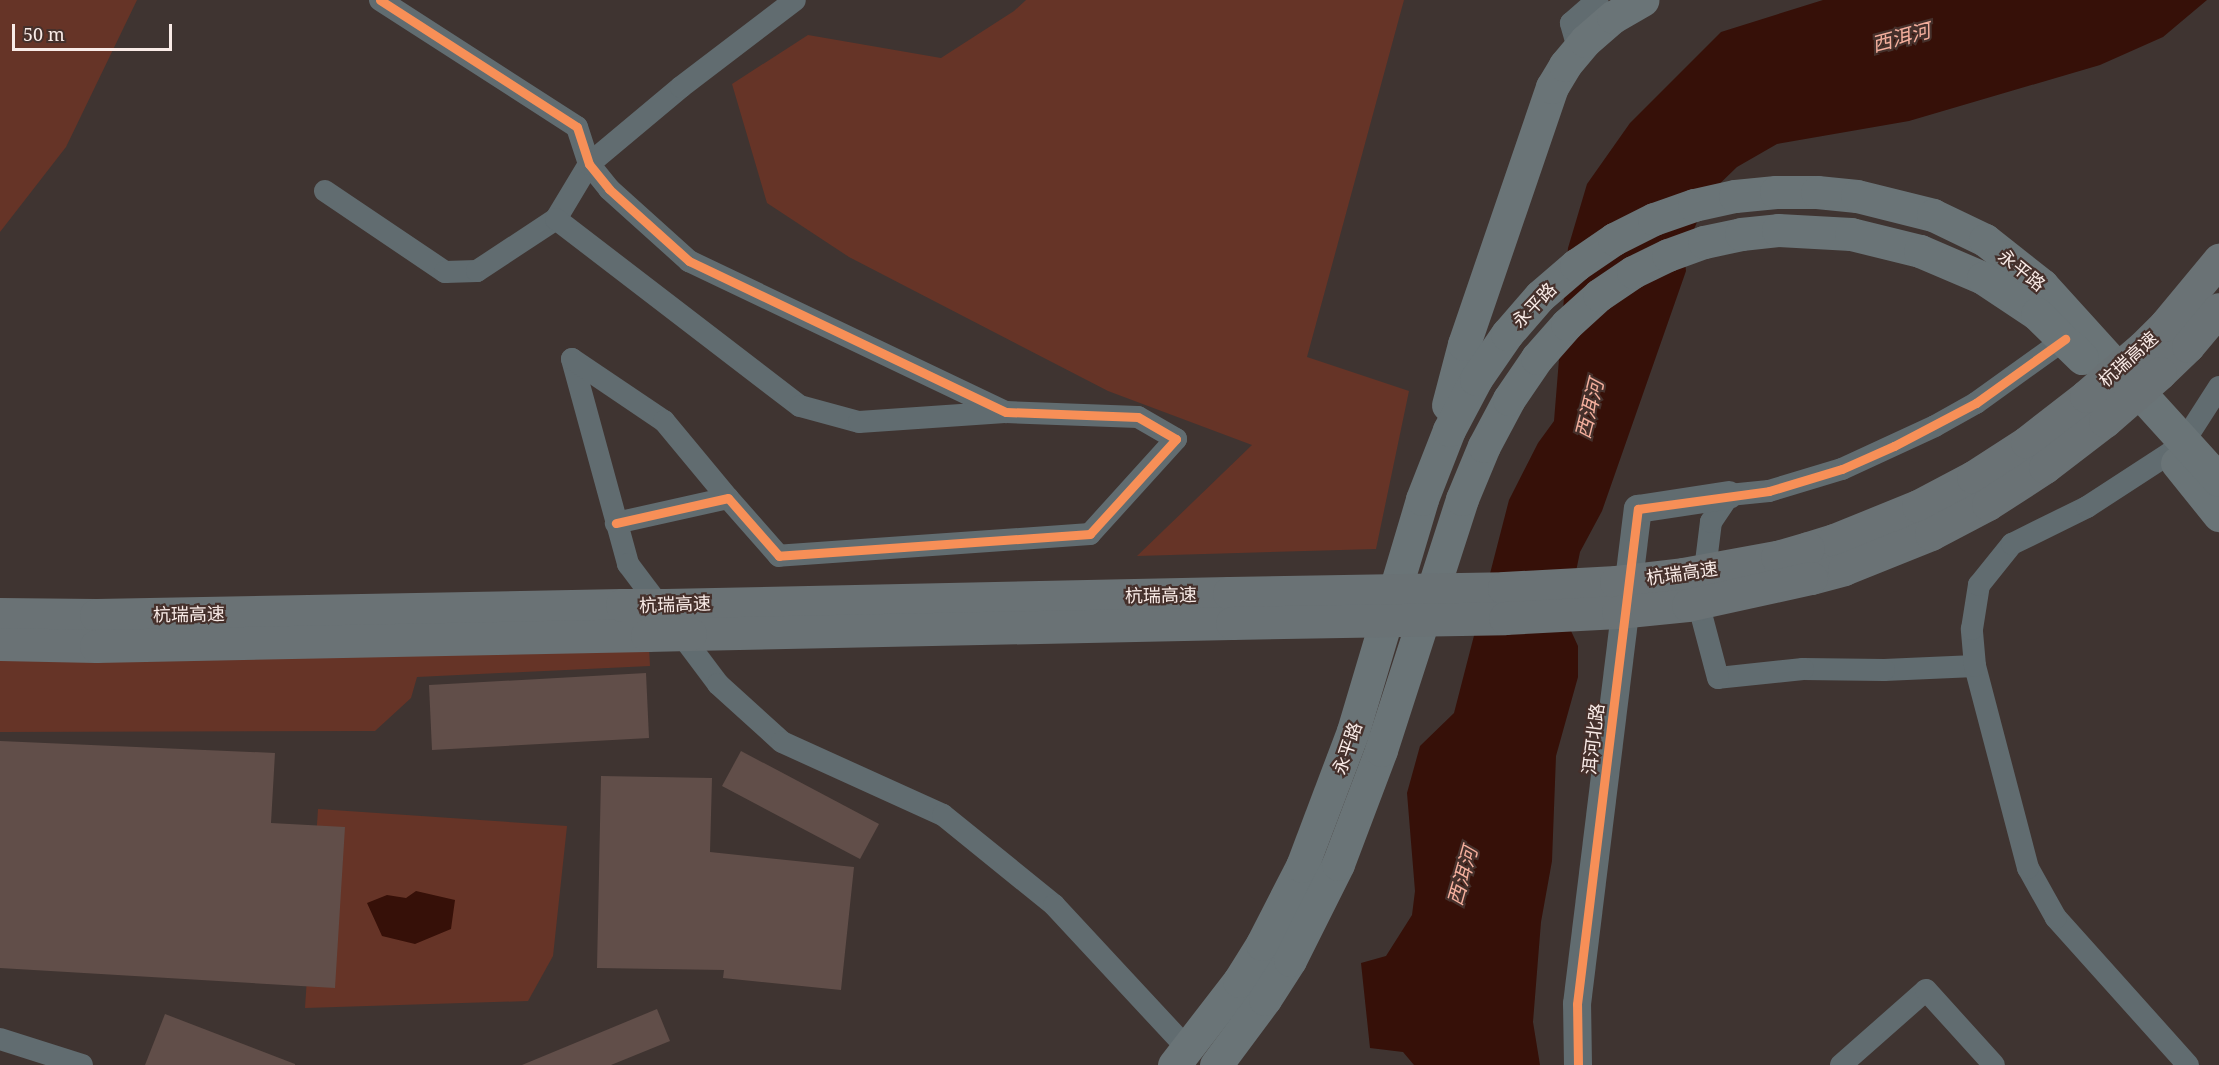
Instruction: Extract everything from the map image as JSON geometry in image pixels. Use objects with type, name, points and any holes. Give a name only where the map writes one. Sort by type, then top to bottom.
[{"type":"highway","points":[[1417,638],[1427,484],[1464,344],[1539,118],[1552,87],[1578,48],[1613,17],[1642,0]]},
{"type":"highway","name":"永平路","points":[[1181,1057],[1226,999],[1262,944],[1309,850],[1359,711],[1427,484],[1449,430],[1482,370],[1507,334],[1540,296],[1576,264],[1614,239],[1654,219],[1694,205],[1736,196],[1776,192],[1817,192],[1896,204],[1933,215],[1970,231],[2017,263],[2065,339],[2177,447],[2219,480]]},
{"type":"highway","name":"永平路","points":[[1216,1065],[1265,999],[1290,960],[1338,864],[1369,784],[1459,507],[1484,446],[1520,382],[1537,358],[1567,324],[1599,295],[1633,272],[1668,255],[1704,242],[1741,234],[1778,230],[1824,231],[1886,241],[1953,264],[2046,306],[2177,447],[2219,515]]},
{"type":"highway","name":"杭瑞高速","points":[[2151,360],[2165,325],[2219,260]]},
{"type":"highway","name":"杭瑞高速","points":[[0,644],[107,646],[690,634],[1231,608],[1616,582],[1683,574],[1777,557],[1810,563],[1972,477],[2027,442],[2095,409],[2151,360],[2188,346],[2219,309]]},
{"type":"highway","name":"杭瑞高速","points":[[0,614],[107,615],[665,604],[1231,608]]},
{"type":"street","points":[[380,0],[577,127],[590,164],[609,189],[689,261],[1006,412]]},
{"type":"street","points":[[325,191],[445,272],[477,271],[556,219],[590,164],[681,87],[795,0]]},
{"type":"street","points":[[1578,48],[1571,23],[1597,0]]},
{"type":"street","points":[[556,219],[800,406],[859,422],[1006,412],[1138,417],[1176,438],[1090,534],[779,556],[664,421],[572,359],[628,564],[718,684],[782,742],[943,815],[1054,905],[1181,1057]]},
{"type":"street","points":[[1975,666],[1884,670],[1803,669],[1718,678],[1700,610],[1711,522],[1729,495],[1779,488],[1842,469],[1894,446],[1976,403],[2065,339]]},
{"type":"street","points":[[2188,1065],[2056,918],[2028,868],[1975,666],[1972,629],[1979,585],[2012,544],[2087,507],[2177,447],[2219,387]]},
{"type":"street","name":"洱河北路","points":[[1578,1065],[1577,1004],[1638,509],[1729,495]]},
{"type":"street","points":[[616,523],[728,498]]},
{"type":"street","points":[[1841,1065],[1926,990],[1994,1065]]},
{"type":"street","points":[[0,1038],[82,1065]]},
{"type":"shaded area","points":[[0,0],[137,0],[66,147],[0,232]]},
{"type":"shaded area","points":[[1026,0],[1404,0],[1307,357],[1409,391],[1376,549],[1137,556],[1252,445],[1108,391],[849,257],[767,203],[732,84],[808,35],[941,58],[1014,11]]},
{"type":"shaded area","points":[[649,648],[650,666],[417,677],[411,698],[375,731],[0,732],[0,658]]},
{"type":"shaded area","points":[[318,809],[567,826],[553,956],[528,1001],[305,1008]]},
{"type":"water","name":"西洱河","points":[[1823,0],[2207,0],[2163,37],[2100,65],[1909,121],[1777,144],[1737,167],[1708,195],[1684,254],[1686,271],[1602,511],[1580,552],[1566,620],[1578,646],[1578,677],[1556,756],[1552,861],[1541,922],[1533,1022],[1540,1065],[1414,1065],[1403,1052],[1370,1048],[1361,963],[1386,956],[1412,915],[1415,891],[1407,793],[1420,746],[1454,713],[1509,500],[1538,443],[1554,421],[1568,248],[1587,184],[1630,123],[1721,32]]},
{"type":"water","points":[[416,891],[455,900],[451,929],[415,944],[382,936],[367,903],[387,895],[406,898]]},
{"type":"building","points":[[646,673],[649,738],[432,750],[429,685]]},
{"type":"building","points":[[0,741],[275,753],[271,823],[345,827],[335,988],[0,968]]},
{"type":"building","points":[[741,751],[879,824],[860,859],[722,786]]},
{"type":"building","points":[[601,776],[712,778],[710,852],[854,867],[841,990],[723,978],[724,970],[597,968]]},
{"type":"building","points":[[657,1009],[670,1041],[611,1065],[522,1065]]},
{"type":"building","points":[[165,1014],[295,1064],[295,1065],[145,1065]]},
{"type":"cycle path","points":[[380,0],[577,127],[589,164],[609,189],[689,261],[1006,412],[1138,417],[1176,439],[1090,534],[779,556],[728,498],[616,523]]},
{"type":"cycle path","points":[[1578,1065],[1577,1004],[1638,509],[1769,491],[1842,469],[1894,446],[1976,403],[2065,339]]}]
